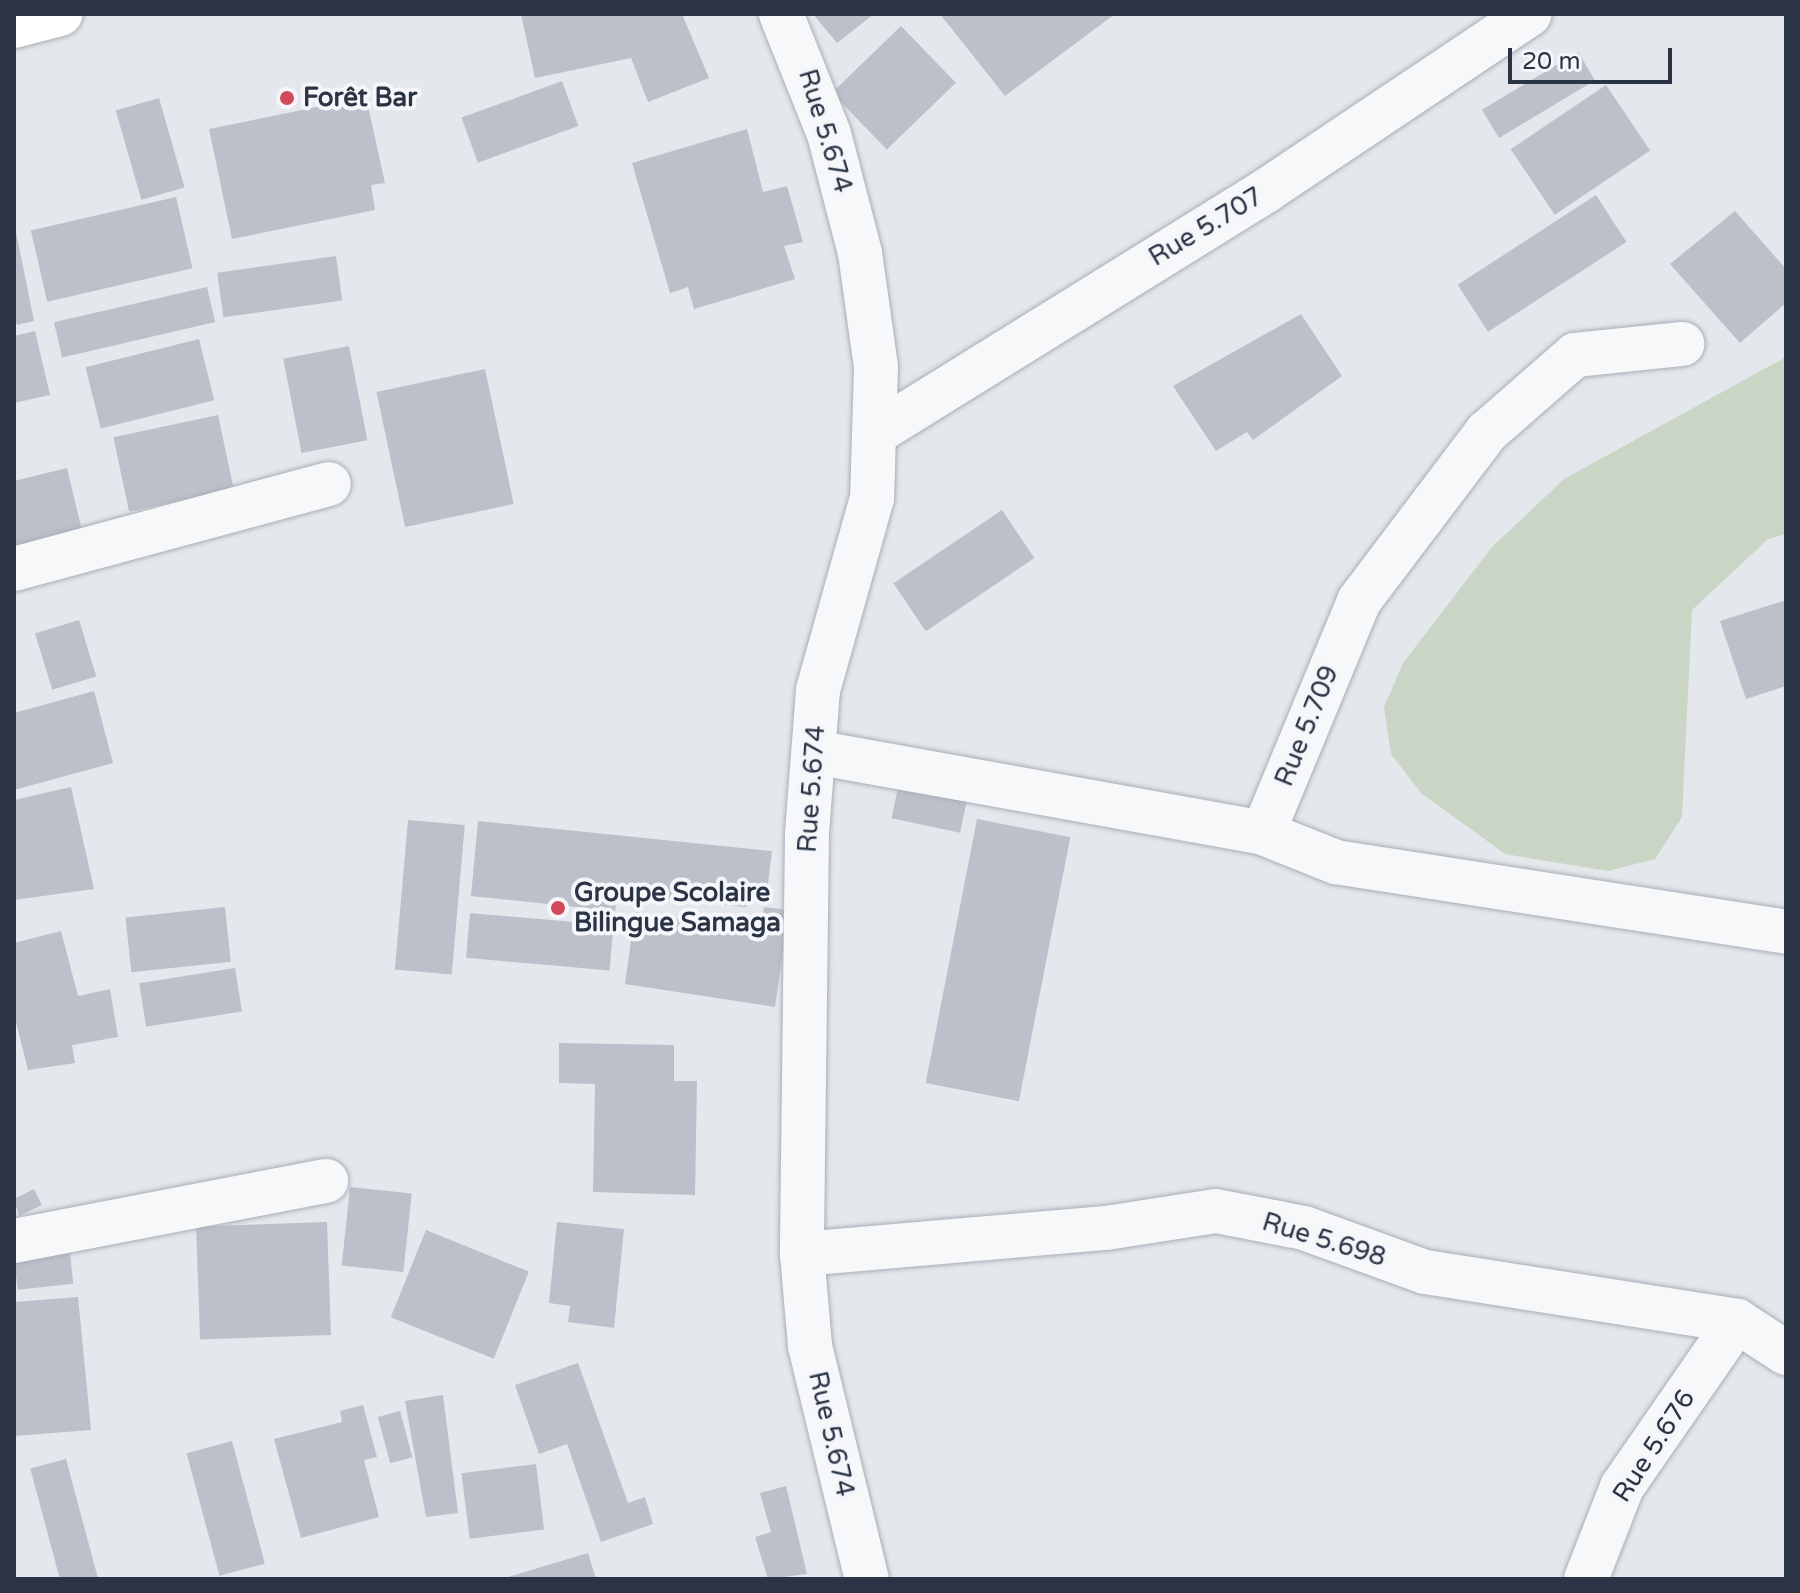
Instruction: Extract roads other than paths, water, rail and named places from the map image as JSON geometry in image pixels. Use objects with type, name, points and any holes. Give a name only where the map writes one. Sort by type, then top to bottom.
[{"type":"street","points":[[14,26],[60,14]]},
{"type":"street","name":"Rue 5.674","points":[[781,14],[829,134],[860,253],[877,432],[872,498],[818,690],[802,1254],[810,1346],[867,1579]]},
{"type":"street","name":"Rue 5.707","points":[[877,432],[1267,190],[1530,14]]},
{"type":"street","name":"Rue 5.709","points":[[1263,833],[1359,601],[1487,432],[1575,355],[1682,344]]},
{"type":"street","points":[[14,569],[329,484]]},
{"type":"street","points":[[814,752],[1263,833],[1336,862],[1786,932]]},
{"type":"street","points":[[14,1241],[326,1181]]},
{"type":"street","name":"Rue 5.698","points":[[802,1254],[1106,1228],[1216,1211],[1304,1228],[1425,1272],[1737,1321],[1786,1353]]},
{"type":"street","name":"Rue 5.676","points":[[1586,1579],[1622,1487],[1737,1321]]},
{"type":"place","name":"Forêt Bar","points":[[287,98]]},
{"type":"place","name":"Groupe Scolaire Bilingue Samaga","points":[[558,908]]}]
